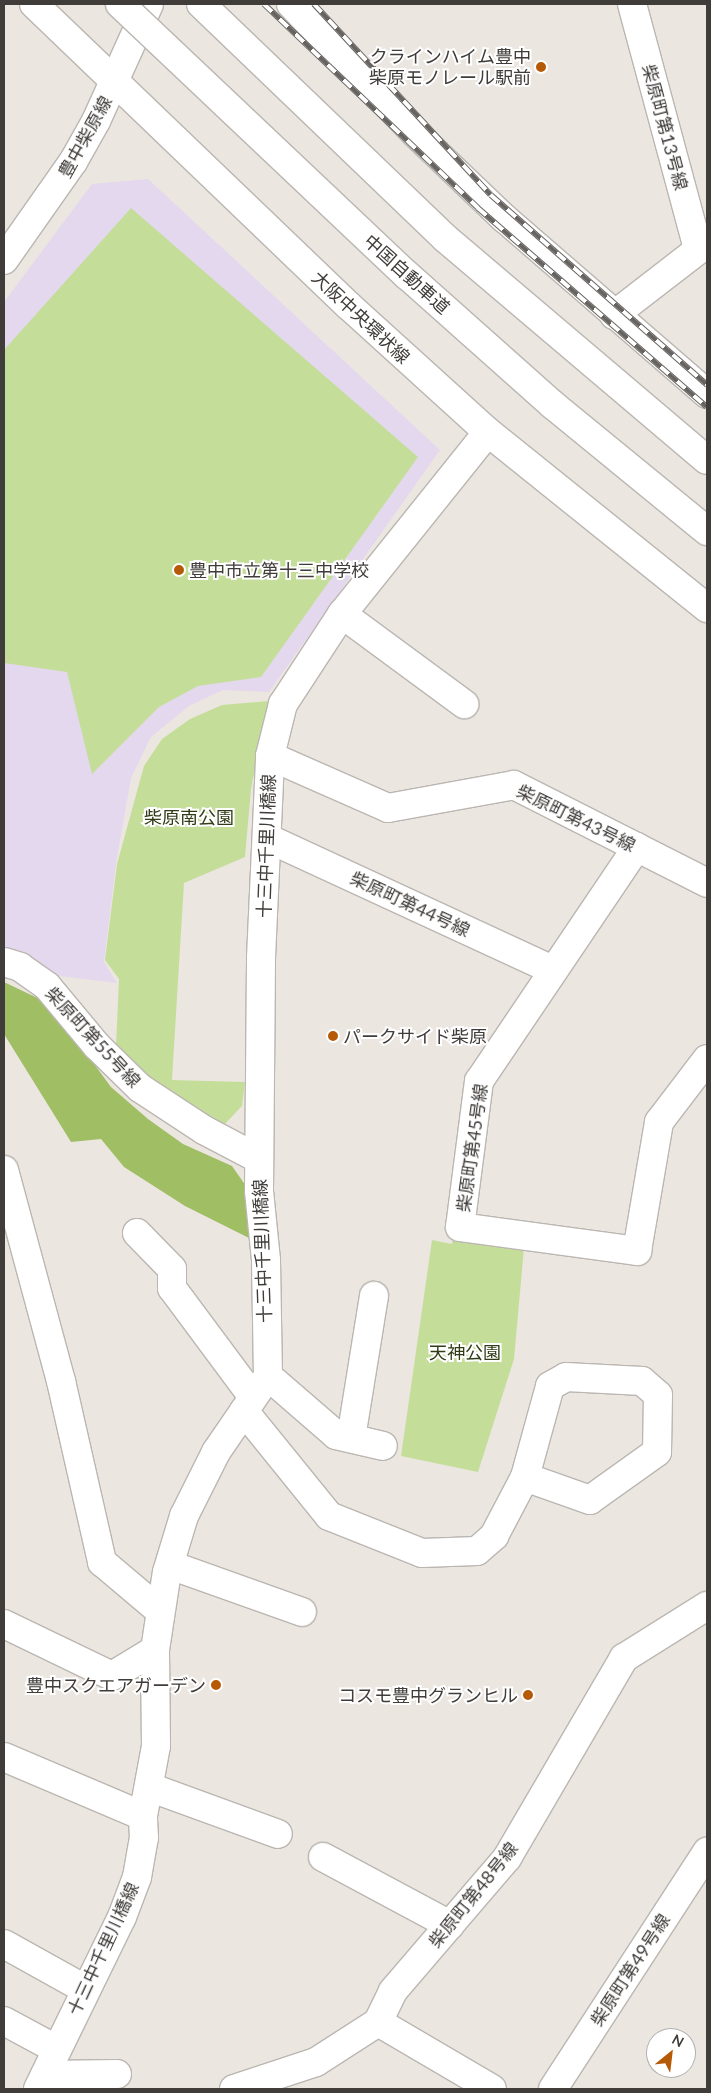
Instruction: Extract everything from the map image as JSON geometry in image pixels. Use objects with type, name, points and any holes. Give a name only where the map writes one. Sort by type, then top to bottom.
[{"type":"main road","name":"大阪中央環状線","points":[[34,4],[348,306],[488,432],[707,608]]},
{"type":"main road","name":"中国自動車道","points":[[120,4],[407,275],[553,405],[707,531]]},
{"type":"main road","name":"豊中柴原線","points":[[4,260],[73,162],[114,82],[149,4]]},
{"type":"main road","points":[[201,4],[445,238],[707,460]]},
{"type":"main road","points":[[291,4],[416,134],[504,218],[707,394]]},
{"type":"main road","name":"柴原町第13号線","points":[[632,4],[704,249]]},
{"type":"main road","points":[[614,315],[704,249]]},
{"type":"main road","name":"十三中千里川橋線","points":[[41,2082],[122,1916],[137,1877],[144,1838],[143,1816],[156,1746],[155,1650],[160,1611],[170,1565],[184,1516],[216,1452],[255,1395],[260,1159],[261,958],[270,756],[283,704],[342,614],[488,432]]},
{"type":"main road","points":[[342,614],[464,704]]},
{"type":"main road","name":"柴原町第43号線","points":[[270,756],[388,808],[514,785],[707,883]]},
{"type":"main road","name":"柴原町第44号線","points":[[267,838],[553,970]]},
{"type":"main road","name":"柴原町第45号線","points":[[637,847],[479,1081],[460,1228],[637,1251],[658,1122],[707,1059]]},
{"type":"main road","name":"柴原町第55号線","points":[[4,962],[20,967],[47,986],[97,1046],[140,1088],[204,1130],[260,1159]]},
{"type":"main road","points":[[4,1170],[61,1381],[102,1562],[160,1611]]},
{"type":"main road","points":[[137,1233],[172,1269],[172,1288],[255,1395],[329,1516],[422,1553],[477,1551],[494,1536],[525,1477],[550,1386],[566,1377],[642,1381],[658,1396],[657,1452],[590,1500],[525,1477]]},
{"type":"main road","points":[[351,1438],[374,1296]]},
{"type":"main road","points":[[255,1395],[336,1435],[382,1446]]},
{"type":"main road","points":[[170,1565],[302,1612]]},
{"type":"main road","name":"柴原町第48号線","points":[[378,2022],[393,1991],[507,1858],[624,1658],[707,1606]]},
{"type":"main road","points":[[4,1624],[112,1676],[155,1650]]},
{"type":"main road","points":[[4,1757],[143,1816]]},
{"type":"main road","points":[[149,1787],[278,1834]]},
{"type":"main road","name":"柴原町第49号線","points":[[553,2089],[707,1852]]},
{"type":"main road","points":[[323,1857],[450,1925]]},
{"type":"main road","points":[[4,1944],[86,1989]]},
{"type":"main road","points":[[4,2021],[56,2049]]},
{"type":"main road","points":[[234,2089],[316,2062],[378,2022],[492,2089]]},
{"type":"main road","points":[[41,2082],[117,2074]]},
{"type":"shaded area","name":"豊中市立第十三中学校","points":[[148,179],[440,450],[269,692],[223,690],[189,706],[151,737],[131,778],[116,863],[104,962],[117,983],[52,975],[4,951],[4,302],[92,184]]},
{"type":"green space","name":"豊中市立第十三中学校","points":[[131,208],[418,457],[261,677],[198,686],[159,707],[92,774],[67,672],[4,663],[4,350]]},
{"type":"green space","name":"柴原南公園","points":[[268,701],[251,789],[245,857],[184,883],[172,1080],[245,1082],[242,1106],[223,1126],[166,1091],[116,1046],[119,979],[105,960],[117,864],[144,766],[162,739],[190,719],[222,705]]},
{"type":"green space","points":[[4,982],[50,1004],[111,1087],[148,1119],[183,1144],[232,1166],[246,1186],[250,1204],[249,1238],[185,1206],[124,1167],[101,1139],[71,1142],[4,1034]]},
{"type":"green space","name":"天神公園","points":[[453,1238],[524,1248],[514,1359],[478,1472],[401,1456],[432,1240],[452,1244]]},
{"type":"railway","points":[[264,4],[478,208],[707,407]]},
{"type":"railway","points":[[314,4],[491,195],[707,385]]},
{"type":"place","name":"クラインハイム豊中 柴原モノレール駅前","points":[[541,67]]},
{"type":"place","name":"豊中市立第十三中学校","points":[[179,570]]},
{"type":"place","name":"パークサイド柴原","points":[[333,1036]]},
{"type":"place","name":"豊中スクエアガーデン","points":[[216,1685]]},
{"type":"place","name":"コスモ豊中グランヒル","points":[[528,1695]]}]
